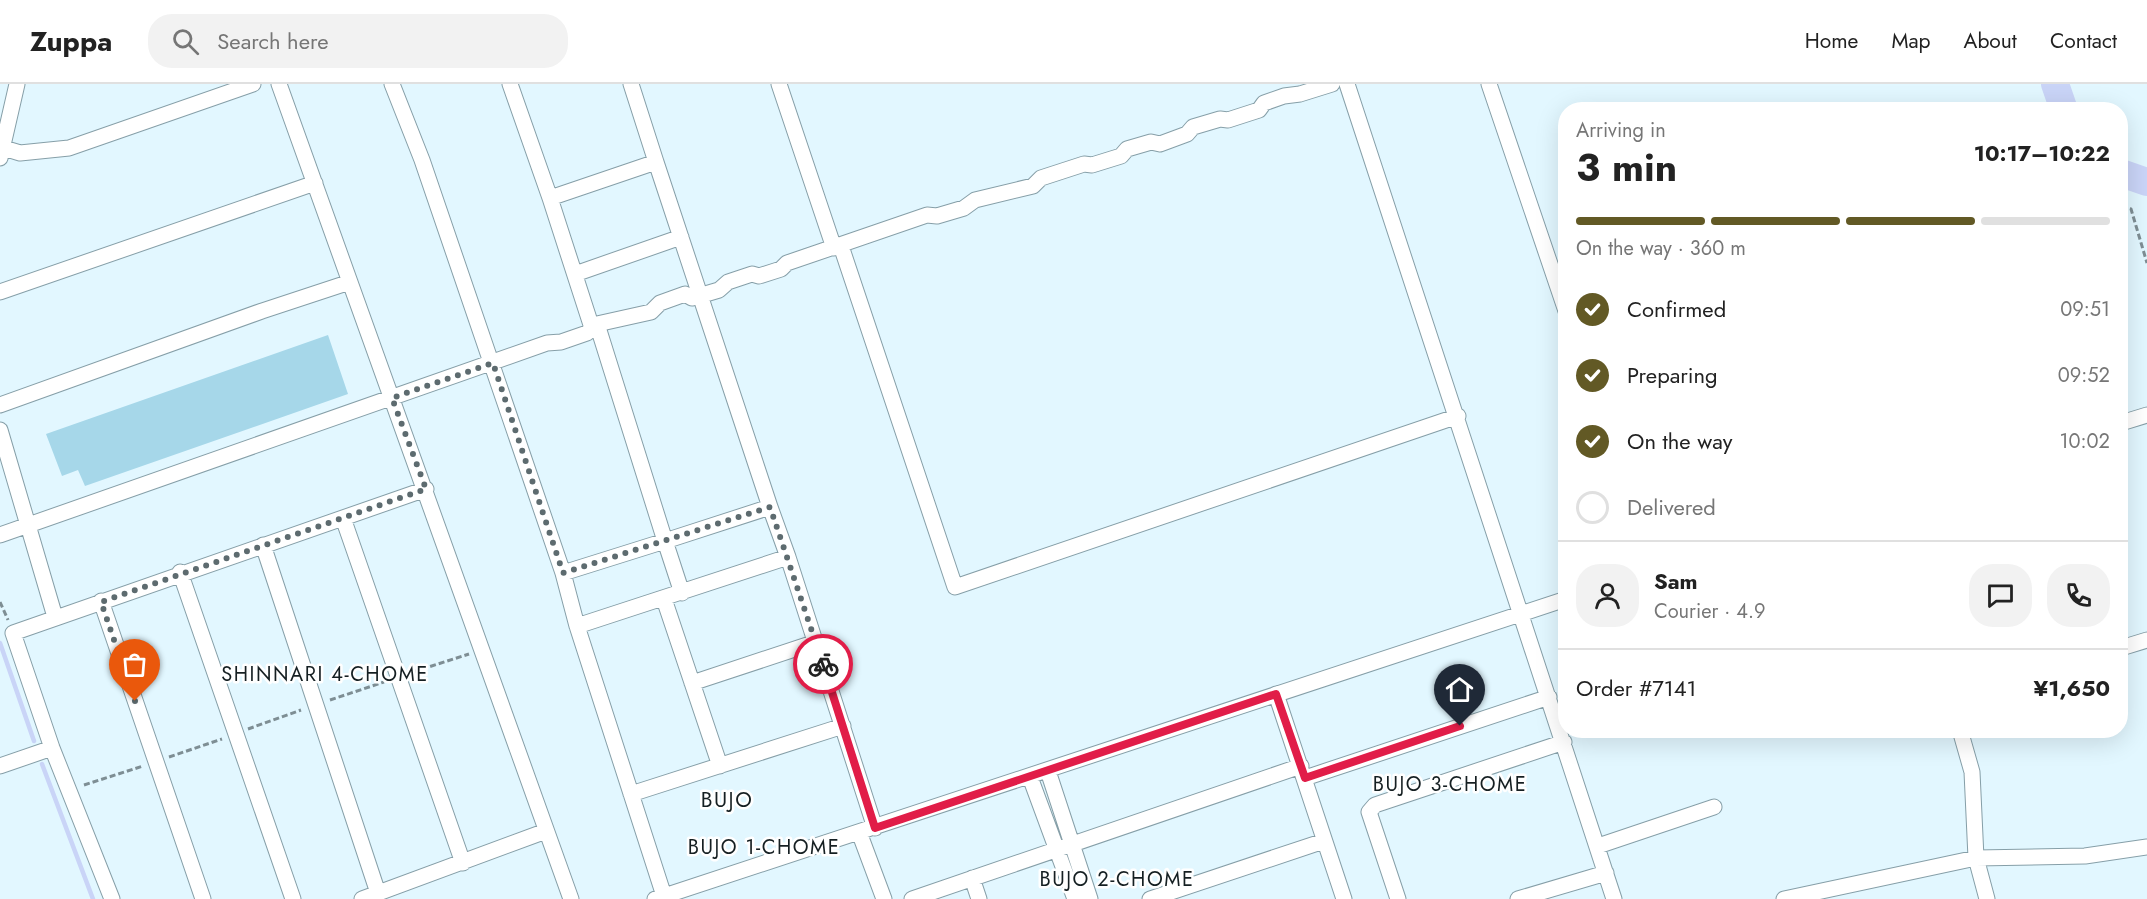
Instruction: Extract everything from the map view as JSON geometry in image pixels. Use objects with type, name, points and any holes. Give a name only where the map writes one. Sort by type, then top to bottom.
[{"type":"street","points":[[17,84],[1,151],[20,153],[69,148],[253,84]]},
{"type":"street","points":[[279,84],[571,899]]},
{"type":"street","points":[[392,84],[422,160],[493,363],[563,573],[577,627],[631,795],[661,898],[1558,602]]},
{"type":"street","points":[[510,84],[594,326],[682,593]]},
{"type":"street","points":[[632,84],[875,828]]},
{"type":"street","points":[[779,84],[956,587],[1458,416]]},
{"type":"street","points":[[0,535],[547,343],[561,342],[594,326],[651,312],[660,303],[685,294],[692,298],[719,290],[728,282],[752,274],[759,276],[781,268],[787,263],[927,215],[937,216],[964,208],[975,200],[1034,186],[1041,178],[1084,164],[1092,165],[1120,156],[1127,149],[1151,142],[1160,144],[1187,134],[1192,127],[1220,119],[1228,120],[1259,110],[1264,103],[1284,96],[1300,94],[1332,84]]},
{"type":"street","points":[[1347,84],[1558,724]]},
{"type":"street","points":[[1489,84],[1558,287]]},
{"type":"street","points":[[550,198],[656,162]]},
{"type":"street","points":[[0,292],[315,183]]},
{"type":"street","points":[[575,274],[681,237]]},
{"type":"street","points":[[0,405],[350,282]]},
{"type":"street","points":[[2128,421],[2147,416]]},
{"type":"street","points":[[0,430],[55,617]]},
{"type":"street","points":[[112,899],[52,748],[13,633],[180,572],[426,489]]},
{"type":"street","points":[[563,573],[770,507]]},
{"type":"street","points":[[343,518],[463,863]]},
{"type":"street","points":[[263,545],[378,893]]},
{"type":"street","points":[[577,627],[788,557]]},
{"type":"street","points":[[180,572],[293,899]]},
{"type":"street","points":[[664,599],[720,766]]},
{"type":"street","points":[[101,602],[203,899]]},
{"type":"street","points":[[2128,646],[2147,640]]},
{"type":"street","points":[[692,683],[816,642]]},
{"type":"street","points":[[1276,694],[1344,899]]},
{"type":"street","points":[[912,899],[1303,772],[1549,697]]},
{"type":"street","points":[[631,795],[843,726]]},
{"type":"street","points":[[1563,738],[1614,899]]},
{"type":"street","points":[[1962,738],[1972,772],[1976,858],[1987,899]]},
{"type":"street","points":[[1398,899],[1368,812],[1375,805],[1564,742]]},
{"type":"street","points":[[0,766],[52,748]]},
{"type":"street","points":[[1048,771],[1089,899]]},
{"type":"street","points":[[1030,777],[1055,851],[1075,899]]},
{"type":"street","points":[[1598,846],[1714,807]]},
{"type":"street","points":[[362,899],[546,831]]},
{"type":"street","points":[[859,832],[884,899]]},
{"type":"street","points":[[1150,899],[1324,841]]},
{"type":"street","points":[[1784,899],[1976,858],[2085,856],[2147,847]]},
{"type":"street","points":[[1518,899],[1606,873]]},
{"type":"street","points":[[972,878],[979,899]]},
{"type":"path","points":[[2128,208],[2131,209],[2147,263]]},
{"type":"path","points":[[0,602],[13,633]]},
{"type":"path","points":[[69,790],[482,650]]},
{"type":"shaded area","points":[[328,335],[348,394],[85,486],[78,470],[62,476],[46,434]]},
{"type":"waterway","points":[[2055,84],[2061,102]]},
{"type":"waterway","points":[[2128,175],[2147,182]]},
{"type":"waterway","points":[[0,643],[34,741]]},
{"type":"waterway","points":[[42,764],[93,899]]},
{"type":"way so far","points":[[135,701],[101,602],[180,572],[426,489],[392,398],[493,363],[563,573],[770,507],[823,664]]},
{"type":"district","name":"SHINNARI 4-CHOME","points":[[325,674]]},
{"type":"district","name":"BUJO 3-CHOME","points":[[1450,784]]},
{"type":"district","name":"BUJO","points":[[727,800]]},
{"type":"district","name":"BUJO 1-CHOME","points":[[764,847]]},
{"type":"district","name":"BUJO 2-CHOME","points":[[1117,879]]},
{"type":"route","points":[[823,664],[875,828],[1276,694],[1305,778],[1460,726]]}]
